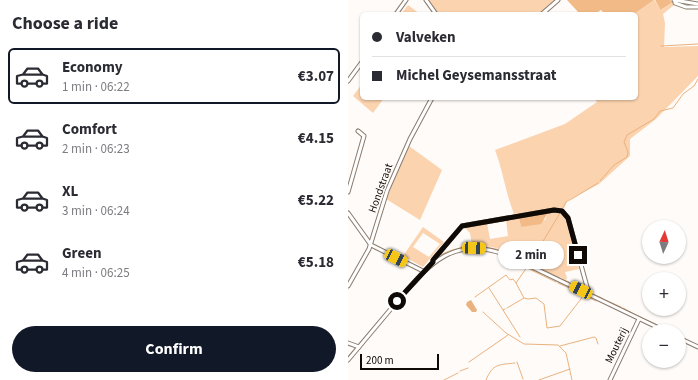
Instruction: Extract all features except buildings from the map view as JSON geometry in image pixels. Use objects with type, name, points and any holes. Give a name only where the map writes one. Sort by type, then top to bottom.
[{"type":"street","points":[[397,12],[406,0]]},
{"type":"street","points":[[426,0],[435,12]]},
{"type":"street","points":[[544,12],[558,0]]},
{"type":"street","points":[[674,0],[698,4]]},
{"type":"street","points":[[674,0],[675,3],[679,5],[698,7]]},
{"type":"street","points":[[348,81],[360,65]]},
{"type":"street","name":"Hondstraat","points":[[348,286],[371,245],[387,191],[410,139],[431,100]]},
{"type":"street","points":[[348,192],[364,136],[358,131]]},
{"type":"street","points":[[433,262],[433,260],[462,226],[554,210],[562,211],[568,218],[589,294]]},
{"type":"street","points":[[348,213],[371,245],[423,271]]},
{"type":"street","points":[[348,360],[423,271],[433,262],[455,252],[474,248],[491,249],[510,256],[650,324]]},
{"type":"street","name":"Mouterij","points":[[610,380],[639,319]]},
{"type":"street","points":[[686,341],[698,347]]},
{"type":"street","points":[[348,343],[359,347]]},
{"type":"shaded area","points":[[428,0],[555,0],[541,12],[436,12]]},
{"type":"shaded area","points":[[567,0],[654,0],[637,12],[603,12],[601,10],[598,12],[578,12]]},
{"type":"shaded area","points":[[654,0],[662,10],[673,2],[673,4],[698,8],[691,9],[674,5],[663,14],[665,23],[664,47],[698,46],[698,76],[656,119],[630,139],[630,156],[599,184],[567,201],[564,208],[514,214],[495,150],[565,124],[597,102],[596,100],[638,100],[637,12]]},
{"type":"shaded area","points":[[655,0],[670,0],[673,2],[661,10]]},
{"type":"shaded area","points":[[408,5],[417,12],[403,12]]},
{"type":"shaded area","points":[[360,87],[360,100],[383,100],[373,113],[353,96]]},
{"type":"shaded area","points":[[409,146],[442,170],[420,220],[386,199]]},
{"type":"shaded area","points":[[548,213],[560,213],[566,220],[579,269],[565,272],[567,278],[566,280],[502,250],[492,247],[472,245],[470,233],[465,228],[487,223],[490,239],[508,236],[506,220],[519,218],[521,227],[545,220]]},
{"type":"shaded area","points":[[548,213],[541,224],[521,227],[519,218]]},
{"type":"shaded area","points":[[423,227],[444,242],[423,267],[403,256]],"holes":[[[423,233],[440,244],[429,257],[413,247]]]},
{"type":"shaded area","points":[[471,300],[477,310],[476,312],[472,312],[466,305],[467,302]]},
{"type":"waterway","points":[[661,46],[698,44]]},
{"type":"waterway","points":[[600,181],[614,165],[627,157],[628,152],[624,142],[627,135],[654,119],[660,111],[673,108],[683,94],[694,86],[698,79]]},
{"type":"waterway","points":[[570,200],[598,183]]},
{"type":"waterway","points":[[563,208],[569,200]]},
{"type":"waterway","points":[[530,263],[560,213]]},
{"type":"waterway","points":[[438,256],[459,248],[480,247],[491,248],[512,254],[522,259]]},
{"type":"waterway","points":[[525,260],[560,278]]},
{"type":"waterway","points":[[475,297],[506,275],[510,280],[513,279],[516,283],[527,267]]},
{"type":"waterway","points":[[527,268],[556,282]]},
{"type":"waterway","points":[[562,279],[569,282]]},
{"type":"waterway","points":[[507,308],[524,298],[516,283]]},
{"type":"waterway","points":[[558,283],[569,288]]},
{"type":"waterway","points":[[577,286],[585,290]]},
{"type":"waterway","points":[[489,288],[503,310],[505,309]]},
{"type":"waterway","points":[[571,289],[596,301]]},
{"type":"waterway","points":[[593,294],[602,298]]},
{"type":"waterway","points":[[524,298],[536,298],[544,304],[547,328],[560,326],[584,295]]},
{"type":"waterway","points":[[603,299],[621,307]]},
{"type":"waterway","points":[[623,308],[634,314]]},
{"type":"waterway","points":[[503,310],[520,337]]},
{"type":"waterway","points":[[483,312],[506,333],[524,344],[558,345],[566,353],[572,380]]},
{"type":"waterway","points":[[636,315],[655,324]]},
{"type":"waterway","points":[[469,362],[508,335]]},
{"type":"waterway","points":[[560,346],[594,337],[596,338],[598,344]]},
{"type":"waterway","points":[[517,362],[523,379]]},
{"type":"waterway","points":[[486,380],[491,370],[497,366],[515,363]]},
{"type":"waterway","points":[[460,371],[468,368]]},
{"type":"waterway","points":[[539,380],[570,369]]},
{"type":"waterway","points":[[444,380],[458,373]]},
{"type":"route","points":[[397,301],[423,271],[433,262],[433,260],[462,226],[554,210],[562,211],[568,218],[578,255]]}]
